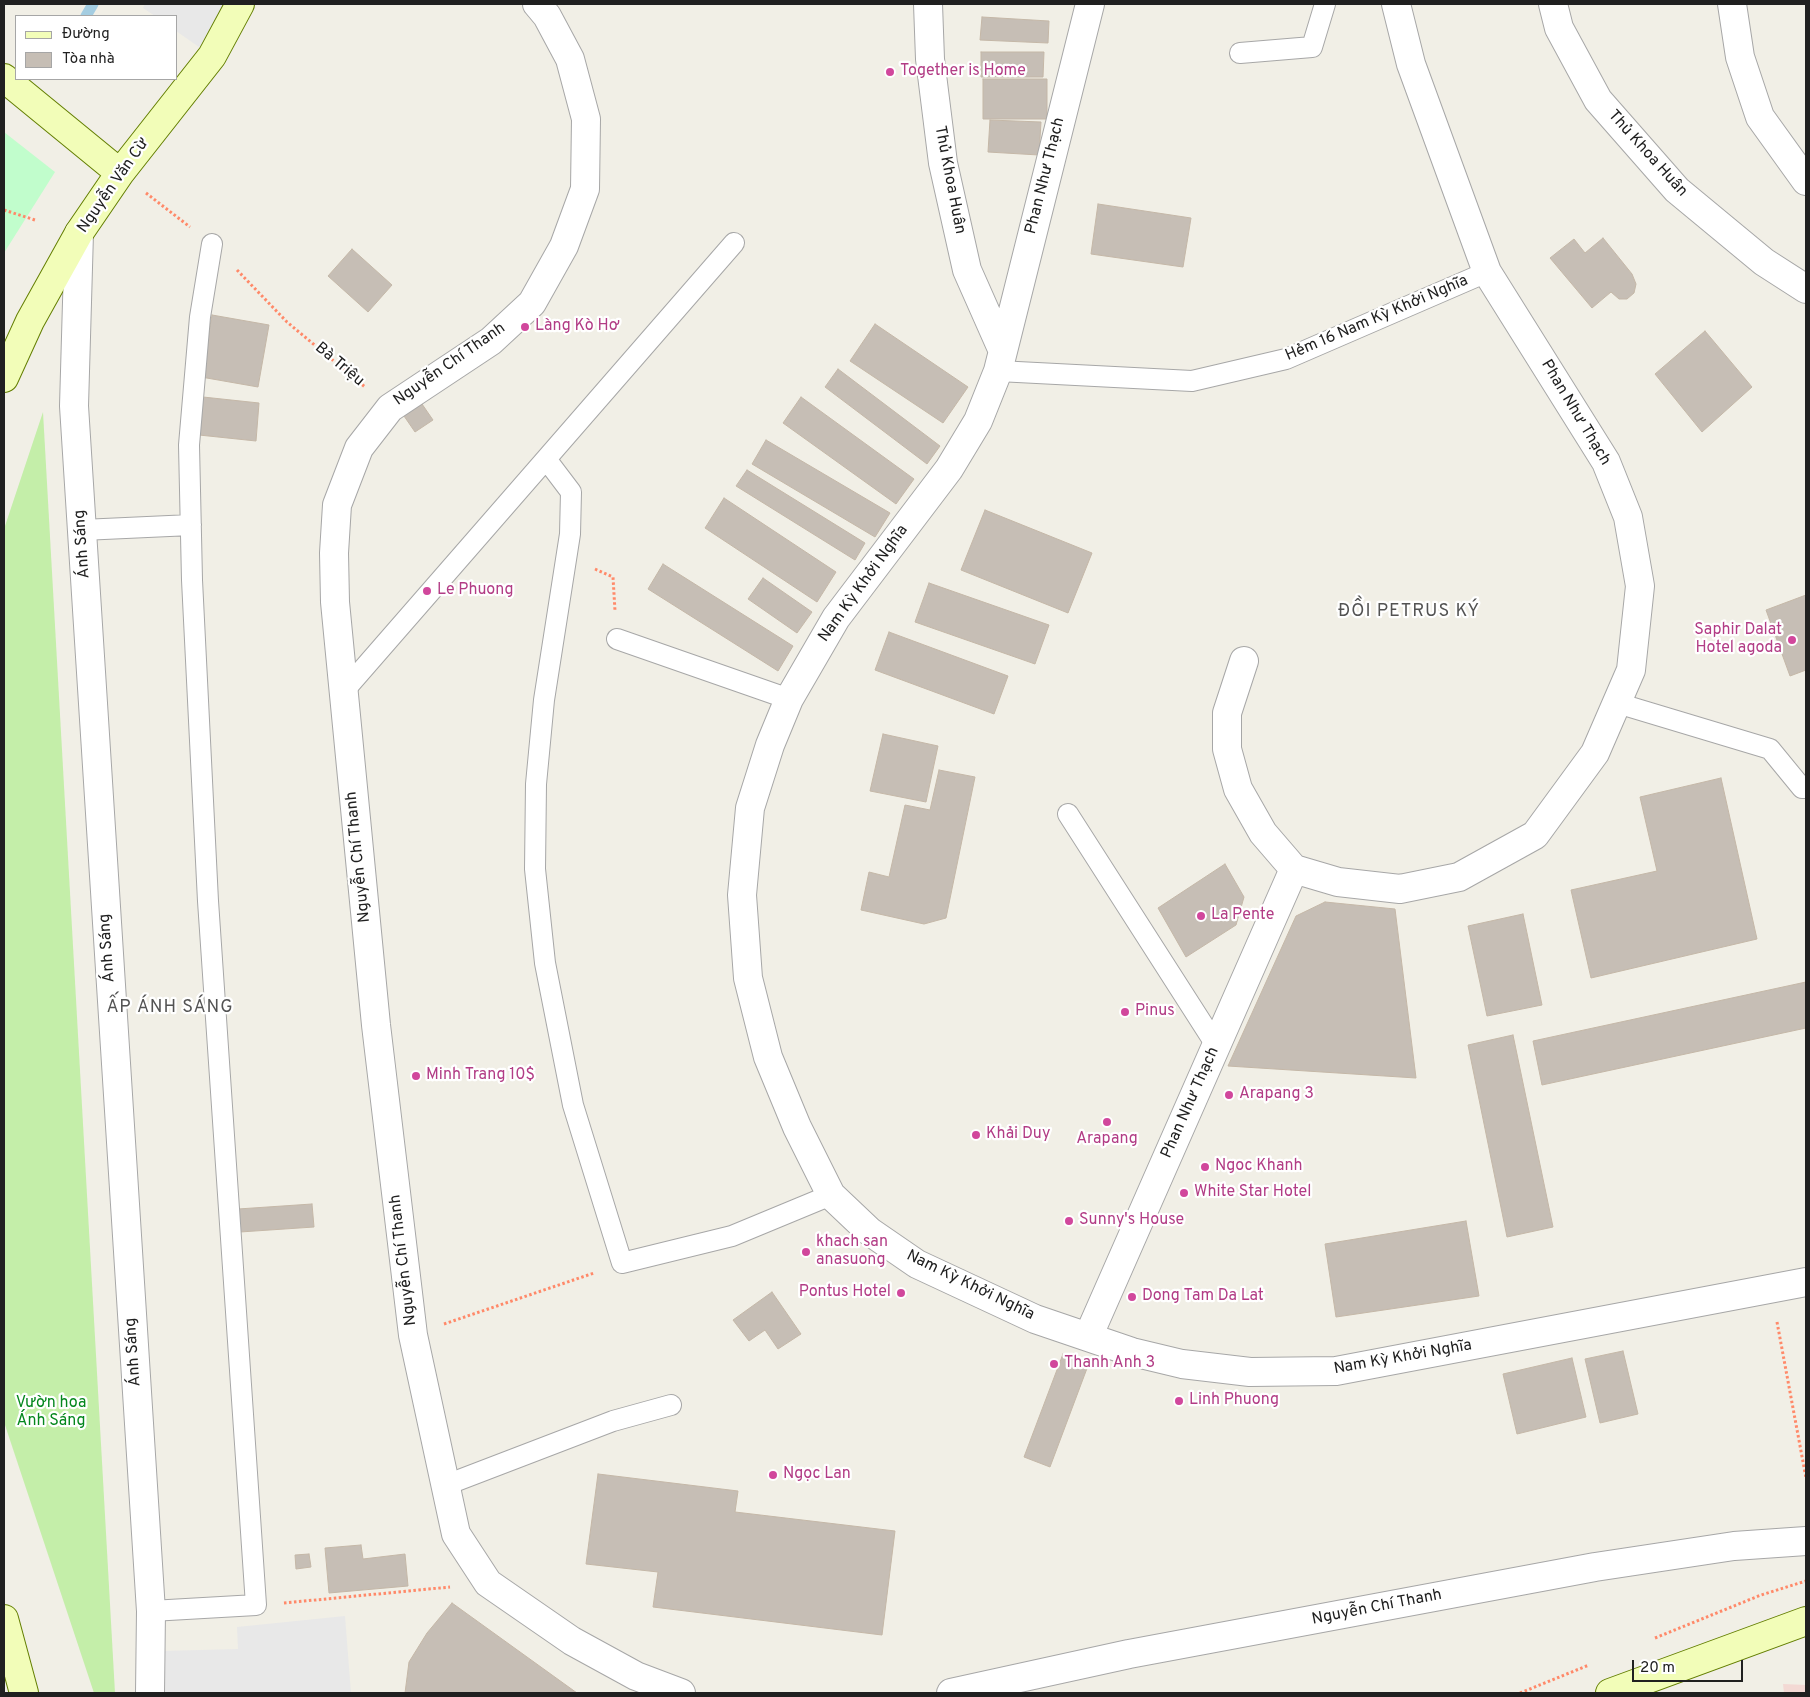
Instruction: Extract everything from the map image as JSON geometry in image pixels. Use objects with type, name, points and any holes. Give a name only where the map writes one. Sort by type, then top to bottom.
[{"type":"main road","name":"Nguyễn Văn Cừ","points":[[4,378],[30,322],[79,233],[120,173],[212,56],[240,4]]},
{"type":"main road","points":[[4,78],[120,173]]},
{"type":"main road","points":[[4,1619],[24,1693]]},
{"type":"main road","points":[[1610,1693],[1806,1621]]},
{"type":"street","name":"Nguyễn Chí Thanh","points":[[537,4],[547,16],[570,59],[586,119],[585,189],[564,246],[532,303],[491,341],[390,408],[359,448],[337,505],[334,553],[335,602],[376,1025],[413,1335],[456,1534],[488,1583],[572,1641],[636,1676],[681,1693]]},
{"type":"street","name":"Thủ Khoa Huân","points":[[928,4],[930,59],[943,163],[967,270],[1000,360]]},
{"type":"street","name":"Phan Như Thạch","points":[[1000,360],[1090,4]]},
{"type":"street","name":"Phan Như Thạch","points":[[1088,1337],[1294,869],[1338,882],[1400,889],[1458,877],[1534,835],[1595,754],[1631,670],[1640,586],[1628,517],[1606,462],[1487,272],[1411,64],[1396,4]]},
{"type":"street","name":"Thủ Khoa Huân","points":[[1553,4],[1559,28],[1598,100],[1677,190],[1764,262],[1806,289]]},
{"type":"street","points":[[1732,4],[1740,57],[1760,117],[1806,181]]},
{"type":"street","name":"Ánh Sáng","points":[[79,233],[74,406],[151,1611],[150,1693]]},
{"type":"street","name":"Nam Kỳ Khởi Nghĩa","points":[[1000,360],[978,421],[949,469],[836,618],[789,699],[770,745],[750,808],[742,895],[748,978],[768,1057],[797,1127],[832,1194],[869,1231],[917,1264],[1035,1319],[1132,1352],[1182,1364],[1250,1372],[1336,1371],[1806,1282]]},
{"type":"street","points":[[1244,661],[1226,712],[1227,749],[1238,789],[1263,833],[1294,869]]},
{"type":"street","name":"Nguyễn Chí Thanh","points":[[951,1693],[1129,1654],[1595,1567],[1734,1546],[1806,1541]]},
{"type":"lane","points":[[1240,53],[1312,47],[1325,4]]},
{"type":"lane","points":[[343,692],[734,242]]},
{"type":"lane","points":[[151,1611],[256,1606],[208,901],[191,525],[189,445],[200,317],[212,244]]},
{"type":"lane","name":"Hẻm 16 Nam Kỳ Khởi Nghĩa","points":[[1000,360],[1192,381],[1286,359],[1487,272]]},
{"type":"lane","points":[[546,460],[571,492],[570,534],[543,710],[536,784],[535,869],[545,963],[573,1105],[622,1264],[732,1236],[832,1194]]},
{"type":"lane","points":[[82,530],[191,525]]},
{"type":"lane","points":[[617,640],[789,699]]},
{"type":"lane","points":[[1617,703],[1770,749],[1802,788],[1806,788]]},
{"type":"lane","points":[[1068,814],[1216,1045]]},
{"type":"lane","points":[[446,1485],[613,1421],[672,1405]]},
{"type":"path","points":[[4,210],[35,220]]},
{"type":"path","name":"Bà Triệu","points":[[287,322],[390,408]]},
{"type":"path","points":[[567,557],[613,577],[617,640]]},
{"type":"path","points":[[413,1335],[622,1264]]},
{"type":"path","points":[[1771,1289],[1806,1478]]},
{"type":"path","points":[[256,1606],[488,1583]]},
{"type":"shaded area","points":[[145,4],[240,4],[212,56],[178,32],[178,15],[154,15],[143,8]]},
{"type":"shaded area","points":[[345,1616],[351,1693],[162,1693],[161,1651],[238,1649],[237,1627]]},
{"type":"shaded area","points":[[1783,1684],[1806,1685],[1806,1693],[1784,1693]]},
{"type":"green space","points":[[4,132],[55,172],[4,253]]},
{"type":"green space","name":"Vườn hoa Ánh Sáng","points":[[43,412],[115,1693],[94,1693],[4,1422],[4,529]]},
{"type":"building","points":[[982,17],[1049,21],[1048,43],[980,40]]},
{"type":"building","points":[[981,52],[1044,52],[1043,77],[981,77]]},
{"type":"building","points":[[983,79],[1047,79],[1047,119],[983,119]]},
{"type":"building","points":[[990,120],[1041,122],[1039,155],[988,152]]},
{"type":"building","points":[[1098,204],[1191,218],[1183,267],[1091,254]]},
{"type":"building","points":[[1603,238],[1632,274],[1636,284],[1634,293],[1627,299],[1619,299],[1611,292],[1592,308],[1550,258],[1574,239],[1585,253]]},
{"type":"building","points":[[352,249],[392,285],[368,312],[328,276]]},
{"type":"building","points":[[212,315],[269,325],[258,387],[201,377]]},
{"type":"building","points":[[875,324],[968,387],[943,423],[850,361]]},
{"type":"building","points":[[1705,331],[1752,387],[1702,432],[1655,374]]},
{"type":"building","points":[[838,369],[940,446],[927,464],[825,387]]},
{"type":"building","points":[[203,397],[259,403],[256,441],[199,435]]},
{"type":"building","points":[[801,397],[914,479],[896,504],[783,423]]},
{"type":"building","points":[[422,404],[433,420],[415,432],[404,416]]},
{"type":"building","points":[[766,440],[890,513],[875,537],[752,464]]},
{"type":"building","points":[[747,470],[865,543],[855,560],[736,486]]},
{"type":"building","points":[[724,498],[836,572],[817,602],[705,528]]},
{"type":"building","points":[[985,510],[1092,553],[1068,613],[961,570]]},
{"type":"building","points":[[663,564],[793,646],[778,671],[648,589]]},
{"type":"building","points":[[763,578],[812,612],[797,633],[748,599]]},
{"type":"building","points":[[929,583],[1049,625],[1035,664],[915,622]]},
{"type":"building","name":"Saphir Dalat Hotel agoda","points":[[1806,595],[1806,670],[1790,676],[1766,610]]},
{"type":"building","points":[[889,632],[1008,676],[994,714],[875,670]]},
{"type":"building","points":[[883,734],[938,746],[926,802],[870,791]]},
{"type":"building","points":[[939,770],[975,777],[946,918],[924,924],[861,910],[869,872],[889,877],[905,805],[930,810]]},
{"type":"building","points":[[1721,778],[1757,939],[1591,978],[1571,890],[1657,871],[1640,797]]},
{"type":"building","name":"La Pente","points":[[1225,864],[1244,897],[1236,925],[1186,957],[1158,908]]},
{"type":"building","points":[[1325,902],[1395,909],[1416,1078],[1228,1066],[1296,916]]},
{"type":"building","points":[[1523,914],[1542,1005],[1487,1016],[1468,926]]},
{"type":"building","points":[[1806,982],[1806,1028],[1542,1085],[1533,1041]]},
{"type":"building","points":[[1513,1035],[1553,1227],[1507,1237],[1468,1045]]},
{"type":"building","points":[[312,1204],[314,1227],[240,1232],[238,1209]]},
{"type":"building","points":[[1466,1221],[1479,1296],[1336,1317],[1325,1244]]},
{"type":"building","points":[[772,1292],[801,1334],[778,1349],[765,1330],[749,1341],[733,1320]]},
{"type":"building","points":[[1623,1351],[1638,1414],[1600,1423],[1585,1359]]},
{"type":"building","points":[[1063,1354],[1089,1363],[1050,1467],[1024,1457]]},
{"type":"building","points":[[1572,1358],[1586,1417],[1517,1434],[1503,1374]]},
{"type":"building","points":[[598,1474],[738,1491],[735,1512],[895,1531],[882,1635],[653,1607],[658,1572],[586,1564]]},
{"type":"building","points":[[361,1545],[363,1559],[405,1554],[408,1586],[329,1593],[325,1548]]},
{"type":"building","points":[[309,1554],[311,1567],[296,1569],[295,1555]]},
{"type":"building","points":[[452,1603],[577,1693],[405,1693],[409,1662],[427,1633]]},
{"type":"waterway","points":[[87,15],[93,4]]},
{"type":"place","name":"Together is Home","points":[[890,72]]},
{"type":"place","name":"Làng Kò Hơ","points":[[525,327]]},
{"type":"place","name":"Le Phuong","points":[[427,591]]},
{"type":"place","name":"Saphir Dalat Hotel agoda","points":[[1792,640]]},
{"type":"place","name":"La Pente","points":[[1201,916]]},
{"type":"place","name":"Pinus","points":[[1125,1012]]},
{"type":"place","name":"Minh Trang 10$","points":[[416,1076]]},
{"type":"place","name":"Arapang 3","points":[[1229,1095]]},
{"type":"place","name":"Arapang","points":[[1107,1122]]},
{"type":"place","name":"Khải Duy","points":[[976,1135]]},
{"type":"place","name":"Ngoc Khanh","points":[[1205,1167]]},
{"type":"place","name":"White Star Hotel","points":[[1184,1193]]},
{"type":"place","name":"Sunny's House","points":[[1069,1221]]},
{"type":"place","name":"khach san anasuong","points":[[806,1252]]},
{"type":"place","name":"Pontus Hotel","points":[[901,1293]]},
{"type":"place","name":"Dong Tam Da Lat","points":[[1132,1297]]},
{"type":"place","name":"Thanh Anh 3","points":[[1054,1364]]},
{"type":"place","name":"Linh Phuong","points":[[1179,1401]]},
{"type":"place","name":"Ngọc Lan","points":[[773,1475]]},
{"type":"district","name":"ĐỒI PETRUS KÝ","points":[[1409,612]]},
{"type":"district","name":"ẤP ÁNH SÁNG","points":[[170,1008]]}]
